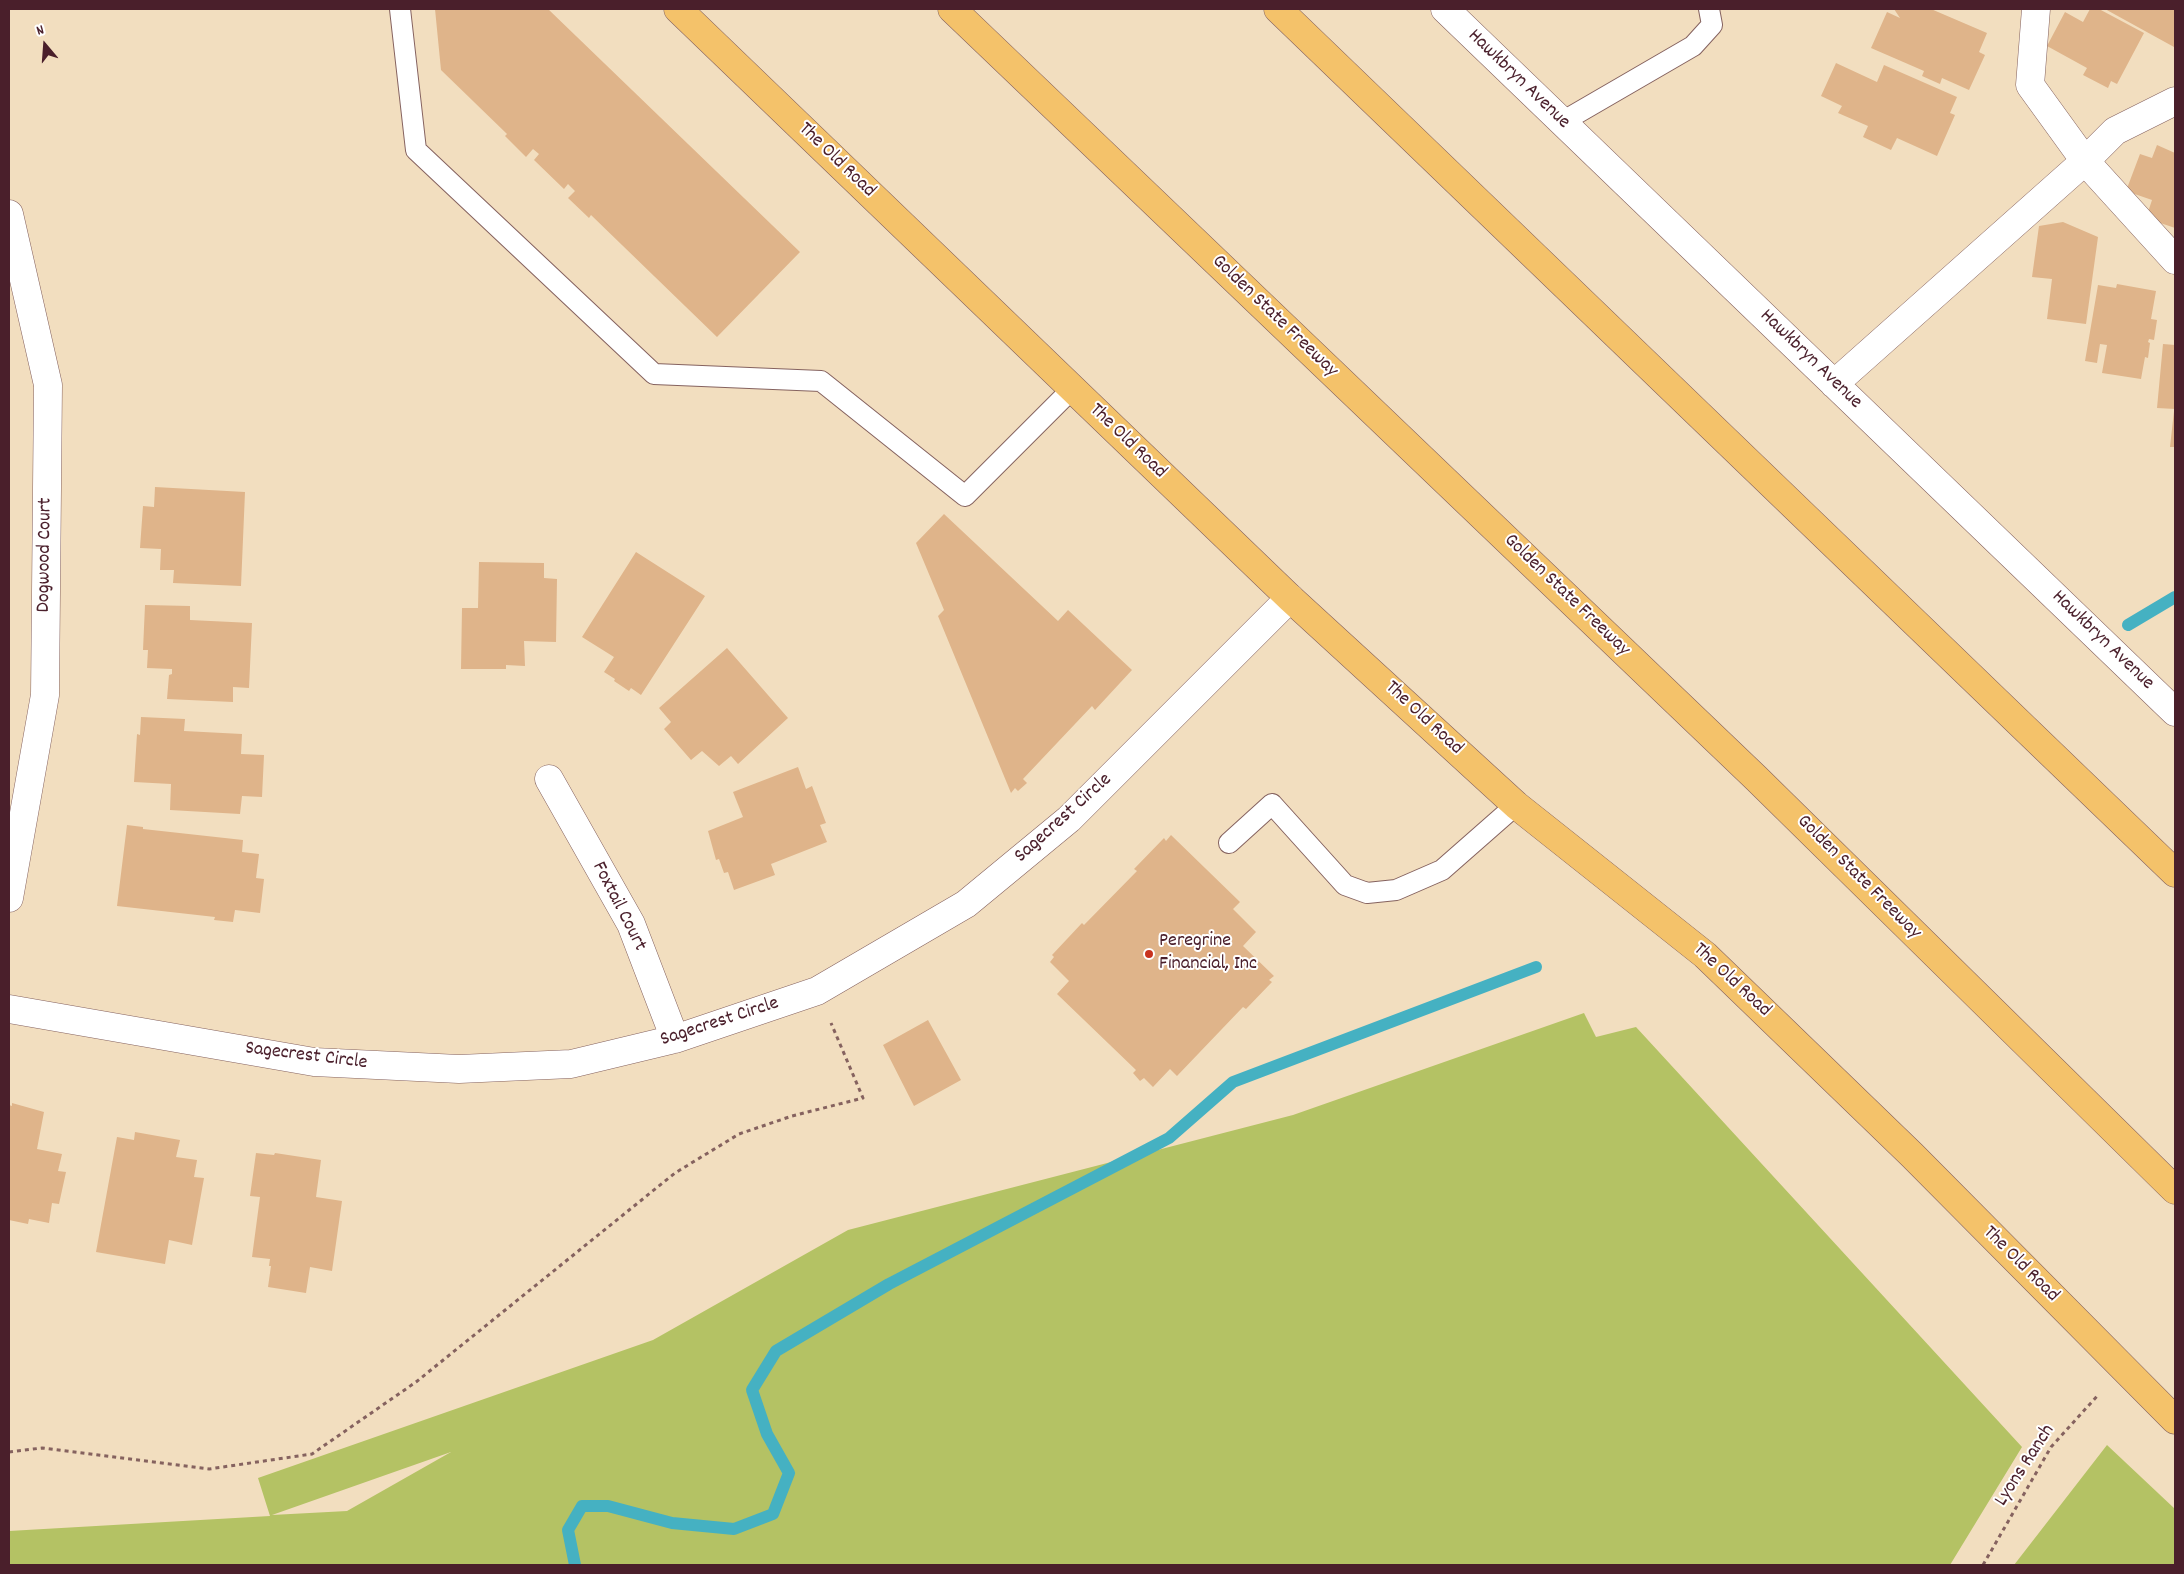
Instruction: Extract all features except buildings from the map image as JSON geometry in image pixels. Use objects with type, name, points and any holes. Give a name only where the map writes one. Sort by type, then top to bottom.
[{"type":"main road","name":"The Old Road","points":[[678,9],[1290,598],[1516,805],[1705,955],[1912,1155],[2175,1420]]},
{"type":"main road","name":"Golden State Freeway","points":[[952,9],[1756,778],[2175,1190]]},
{"type":"main road","points":[[1278,9],[2175,873]]},
{"type":"street","name":"Hawkbryn Avenue","points":[[1445,9],[2175,712]]},
{"type":"street","points":[[2036,9],[2030,85],[2085,160],[2175,260]]},
{"type":"street","points":[[1834,384],[2115,131],[2175,101]]},
{"type":"street","name":"Dogwood Court","points":[[9,214],[48,385],[45,695],[9,898]]},
{"type":"street","name":"Sagecrest Circle","points":[[9,1009],[314,1062],[449,1069],[571,1064],[676,1040],[817,990],[966,904],[1069,819],[1290,598]]},
{"type":"street","name":"Foxtail Court","points":[[549,779],[631,924],[676,1040]]},
{"type":"lane","points":[[400,9],[416,150],[654,374],[821,381],[965,496],[1072,389]]},
{"type":"lane","points":[[1562,122],[1693,46],[1712,25],[1709,9]]},
{"type":"lane","points":[[1229,844],[1272,804],[1345,885],[1367,893],[1396,890],[1442,870],[1516,805]]},
{"type":"path","points":[[9,1452],[42,1448],[209,1469],[312,1454],[416,1382],[675,1173],[739,1134],[792,1116],[863,1098],[817,990]]},
{"type":"path","name":"Lyons Ranch","points":[[1983,1565],[2051,1447],[2122,1367]]},
{"type":"green space","points":[[1584,1013],[1596,1037],[1636,1027],[2022,1447],[1950,1565],[9,1565],[9,1531],[270,1516],[258,1478],[653,1340],[848,1230],[1293,1115]],"holes":[[[451,1452],[347,1511],[272,1515]]]},
{"type":"green space","points":[[2107,1445],[2175,1509],[2175,1565],[2014,1565]]},
{"type":"waterway","points":[[2128,625],[2175,597]]},
{"type":"waterway","points":[[575,1565],[568,1530],[582,1506],[608,1506],[672,1523],[734,1529],[773,1514],[789,1473],[767,1434],[752,1390],[776,1351],[889,1284],[1169,1138],[1233,1082],[1536,967]]},
{"type":"place","name":"Peregrine Financial, Inc","points":[[1149,954]]}]
